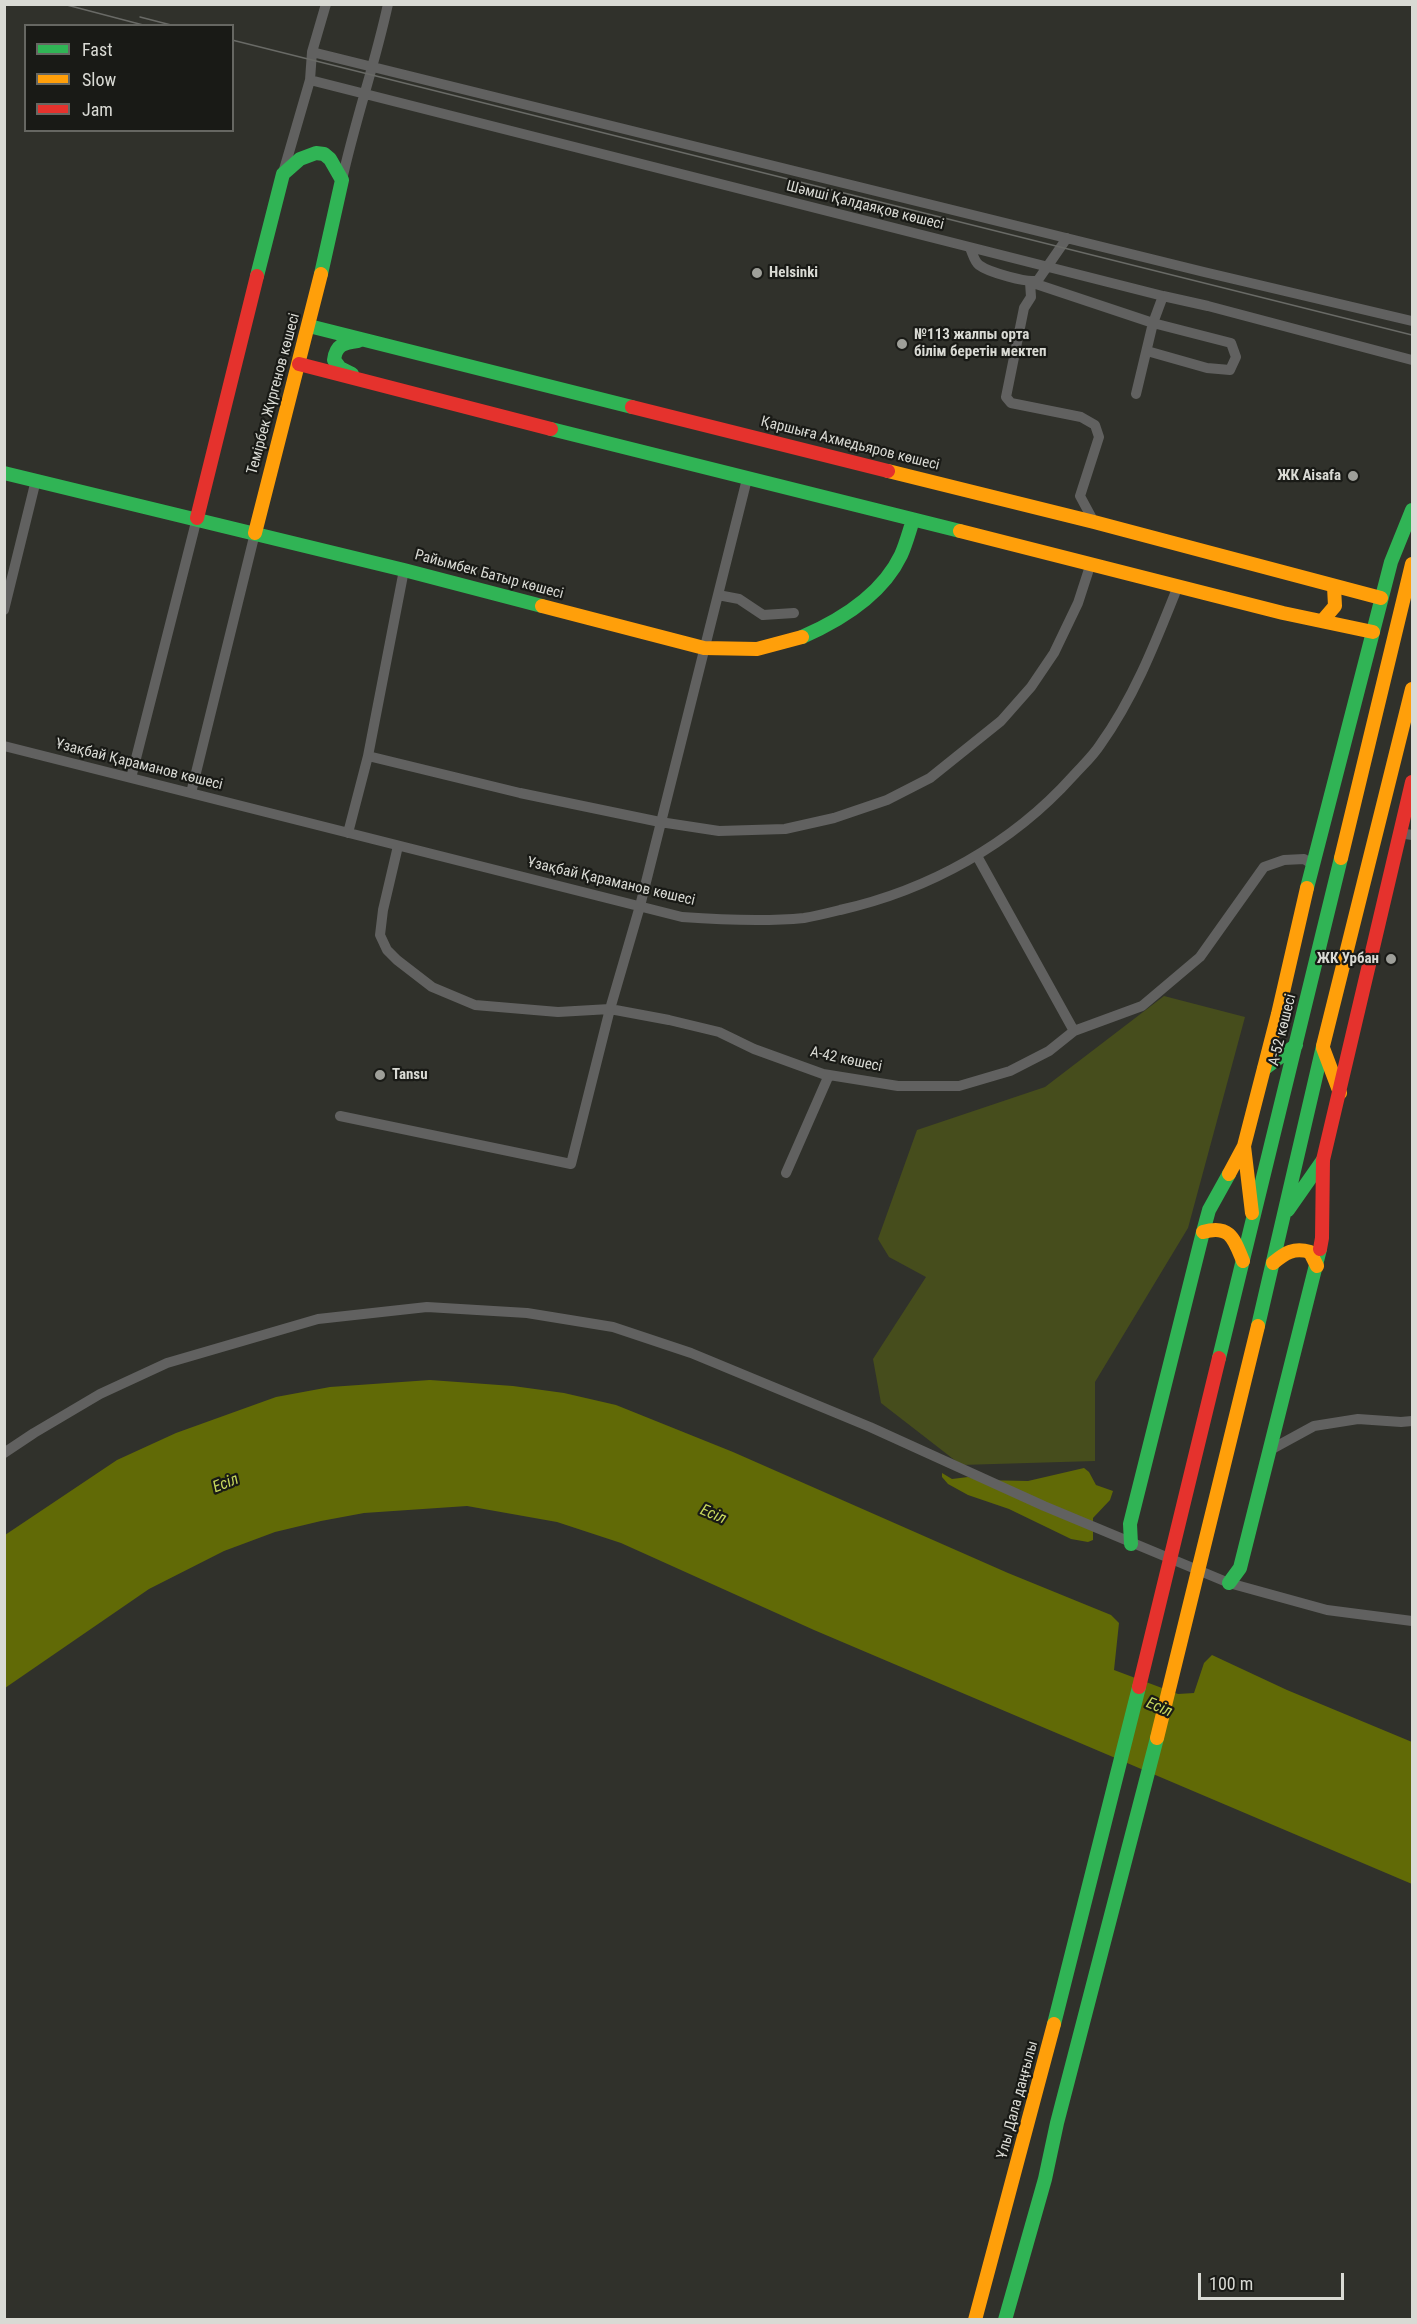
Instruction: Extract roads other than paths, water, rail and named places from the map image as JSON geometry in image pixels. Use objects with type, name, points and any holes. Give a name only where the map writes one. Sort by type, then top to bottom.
[{"type":"street","points":[[131,778],[283,174],[310,80],[312,52],[326,4]]},
{"type":"street","name":"Темірбек Жүргенов көшесі","points":[[191,793],[309,326],[349,149],[373,68],[388,4]]},
{"type":"street","name":"Шәмші Қалдаяқов көшесі","points":[[312,52],[1413,321]]},
{"type":"street","name":"Шәмші Қалдаяқов көшесі","points":[[310,80],[970,248],[1208,306],[1413,360]]},
{"type":"street","points":[[283,174],[305,154],[319,152],[332,159],[342,180]]},
{"type":"street","points":[[1030,282],[1038,280],[1067,238]]},
{"type":"street","points":[[970,248],[975,261],[984,268],[1153,323],[1231,343],[1236,357],[1230,370],[1207,368],[1147,351]]},
{"type":"street","points":[[1030,282],[1031,297],[1024,308],[1006,397],[1011,403],[1081,417],[1095,425],[1099,437],[1080,496],[1094,522]]},
{"type":"street","points":[[1136,394],[1162,296]]},
{"type":"street","name":"Қаршыға Ахмедьяров көшесі","points":[[309,326],[1094,522],[1382,598]]},
{"type":"street","points":[[365,380],[340,368],[334,360],[335,351],[341,344],[368,341]]},
{"type":"street","points":[[299,364],[1283,613],[1373,632]]},
{"type":"street","name":"Райымбек Батыр көшесі","points":[[4,472],[404,570],[704,648],[739,650],[765,648],[799,639],[852,610],[878,588],[895,566],[913,520]]},
{"type":"street","points":[[340,1116],[571,1164],[610,1008],[640,906],[747,479]]},
{"type":"street","points":[[4,609],[36,480]]},
{"type":"street","points":[[1131,1544],[1130,1524],[1209,1210],[1244,1146],[1312,864],[1391,562],[1413,510]]},
{"type":"street","points":[[368,756],[520,793],[660,822],[719,831],[785,829],[834,818],[876,804],[930,778],[1001,722],[1032,687],[1054,653],[1078,603],[1091,563]]},
{"type":"street","name":"А-52 көшесі","points":[[1185,1503],[1413,564]]},
{"type":"street","points":[[348,833],[368,756],[404,570]]},
{"type":"street","name":"Ұзақбай Қараманов көшесі","points":[[4,746],[682,917],[740,921],[807,918],[875,902],[944,874],[1004,839],[1051,801],[1100,747],[1128,701],[1146,666],[1178,586]]},
{"type":"street","points":[[1323,620],[1335,611],[1338,602],[1335,587]]},
{"type":"street","points":[[718,595],[739,599],[763,615],[794,612]]},
{"type":"street","points":[[1005,2319],[1046,2179],[1058,2123],[1118,1896],[1214,1513],[1323,1048],[1413,689]]},
{"type":"street","points":[[1229,1583],[1240,1568],[1317,1266],[1322,1238],[1323,1160],[1406,834],[1413,782]]},
{"type":"street","name":"А-42 көшесі","points":[[398,846],[383,910],[380,935],[387,950],[397,960],[432,987],[475,1005],[558,1012],[610,1008],[719,1032],[754,1049],[829,1075],[898,1086],[959,1086],[1010,1071],[1048,1051],[1074,1031],[1143,1006],[1200,957],[1264,867],[1284,860],[1304,859],[1312,864]]},
{"type":"street","points":[[977,856],[1074,1031]]},
{"type":"street","points":[[1264,1069],[1296,1045]]},
{"type":"street","points":[[1323,1048],[1340,1093]]},
{"type":"street","points":[[786,1173],[829,1075]]},
{"type":"street","points":[[1244,1146],[1253,1221]]},
{"type":"street","points":[[1283,1216],[1323,1160]]},
{"type":"street","points":[[1203,1232],[1213,1228],[1224,1229],[1233,1237],[1243,1261]]},
{"type":"street","points":[[1273,1263],[1287,1251],[1298,1248],[1310,1252],[1317,1266]]},
{"type":"street","points":[[4,1453],[100,1394],[167,1363],[318,1319],[427,1307],[526,1313],[613,1327],[691,1353],[870,1427],[1131,1544],[1229,1583],[1327,1610],[1413,1621]]},
{"type":"street","points":[[1270,1450],[1314,1426],[1358,1419],[1413,1421]]},
{"type":"street","name":"Ұлы Дала даңғылы","points":[[975,2319],[1032,2114],[1185,1503]]},
{"type":"water","name":"Есіл","points":[[430,1380],[513,1386],[564,1393],[616,1405],[733,1452],[1008,1573],[1111,1615],[1119,1623],[1114,1670],[1178,1694],[1194,1693],[1204,1663],[1212,1655],[1287,1690],[1412,1742],[1412,1884],[814,1630],[621,1543],[557,1522],[467,1506],[364,1513],[275,1532],[224,1551],[149,1589],[5,1688],[5,1535],[117,1460],[176,1433],[276,1397],[330,1387]]},
{"type":"water","points":[[1084,1468],[1096,1485],[1113,1491],[1110,1500],[1093,1518],[1093,1540],[1088,1542],[1071,1539],[1009,1509],[968,1495],[948,1484],[942,1477],[942,1473],[952,1479],[968,1477],[980,1480],[1028,1481]]},
{"type":"tram line","points":[[63,4],[139,24]]},
{"type":"tram line","points":[[140,17],[167,24]]},
{"type":"tram line","points":[[234,40],[1412,335]]},
{"type":"place","name":"Helsinki","points":[[757,273]]},
{"type":"place","name":"№113 жалпы орта білім беретін мектеп","points":[[902,344]]},
{"type":"place","name":"ЖК Aisafa","points":[[1353,476]]},
{"type":"place","name":"ЖК Урбан","points":[[1391,959]]},
{"type":"place","name":"Tansu","points":[[380,1075]]}]
